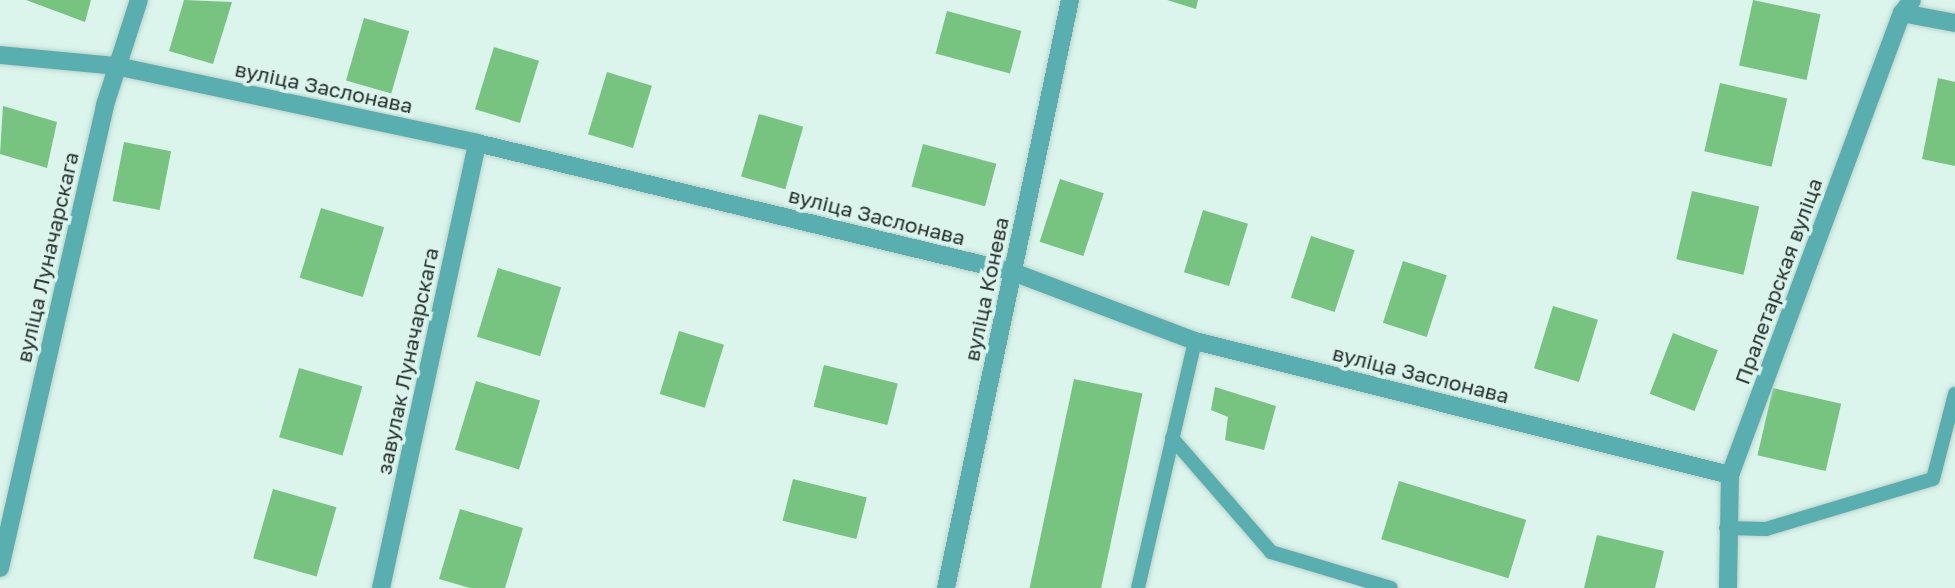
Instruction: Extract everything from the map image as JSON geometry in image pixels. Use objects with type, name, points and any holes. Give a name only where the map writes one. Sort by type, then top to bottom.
[{"type":"street","name":"вуліца Луначарскага","points":[[0,568],[116,66],[139,0]]},
{"type":"street","name":"вуліца Конева","points":[[946,588],[1070,0]]},
{"type":"street","points":[[1907,6],[1955,23]]},
{"type":"street","name":"Пралетарская вуліца","points":[[1728,588],[1726,528],[1730,475],[1907,6]]},
{"type":"street","name":"вуліца Заслонава","points":[[0,55],[116,66],[477,143],[1013,272],[1195,341],[1730,475]]},
{"type":"street","name":"завулак Луначарскага","points":[[381,588],[477,143]]},
{"type":"lane","points":[[1138,588],[1195,341]]},
{"type":"lane","points":[[1726,528],[1766,529],[1933,479],[1955,394]]},
{"type":"lane","points":[[1172,438],[1271,552],[1391,588]]},
{"type":"building","points":[[26,0],[91,0],[85,22]]},
{"type":"building","points":[[184,0],[232,2],[213,64],[169,51]]},
{"type":"building","points":[[1167,0],[1198,0],[1196,9]]},
{"type":"building","points":[[1753,0],[1820,14],[1807,80],[1739,66]]},
{"type":"building","points":[[947,11],[1021,31],[1010,73],[936,54]]},
{"type":"building","points":[[364,18],[409,31],[391,93],[346,80]]},
{"type":"building","points":[[494,47],[539,61],[520,123],[475,109]]},
{"type":"building","points":[[607,72],[652,86],[633,148],[588,134]]},
{"type":"building","points":[[1938,78],[1955,82],[1955,166],[1922,159]]},
{"type":"building","points":[[1720,83],[1787,99],[1771,167],[1704,151]]},
{"type":"building","points":[[3,106],[57,122],[47,168],[0,154]]},
{"type":"building","points":[[759,114],[803,127],[785,189],[741,176]]},
{"type":"building","points":[[124,142],[171,151],[160,210],[113,201]]},
{"type":"building","points":[[923,144],[996,164],[985,206],[912,187]]},
{"type":"building","points":[[1060,179],[1104,193],[1083,256],[1040,242]]},
{"type":"building","points":[[1692,191],[1759,207],[1743,275],[1676,259]]},
{"type":"building","points":[[321,208],[384,227],[363,297],[300,278]]},
{"type":"building","points":[[1203,210],[1248,224],[1229,286],[1184,272]]},
{"type":"building","points":[[1311,236],[1355,250],[1335,312],[1291,298]]},
{"type":"building","points":[[1403,261],[1447,275],[1427,337],[1383,323]]},
{"type":"building","points":[[498,268],[561,287],[540,356],[477,337]]},
{"type":"building","points":[[1553,306],[1598,320],[1579,382],[1534,368]]},
{"type":"building","points":[[679,331],[724,345],[705,408],[660,394]]},
{"type":"building","points":[[1673,333],[1718,350],[1695,411],[1650,394]]},
{"type":"building","points":[[824,365],[898,383],[887,425],[814,407]]},
{"type":"building","points":[[299,368],[362,386],[343,455],[279,437]]},
{"type":"building","points":[[1074,379],[1142,394],[1101,588],[1030,588]]},
{"type":"building","points":[[476,381],[540,401],[519,469],[455,450]]},
{"type":"building","points":[[1215,387],[1276,406],[1264,450],[1225,440],[1228,417],[1211,410]]},
{"type":"building","points":[[1773,388],[1841,404],[1826,471],[1757,455]]},
{"type":"building","points":[[793,479],[867,497],[856,539],[783,521]]},
{"type":"building","points":[[1399,481],[1526,520],[1508,578],[1381,539]]},
{"type":"building","points":[[273,489],[336,507],[317,576],[253,558]]},
{"type":"building","points":[[460,509],[523,528],[505,588],[470,588],[439,579]]},
{"type":"building","points":[[1597,535],[1664,551],[1655,588],[1584,588]]}]
